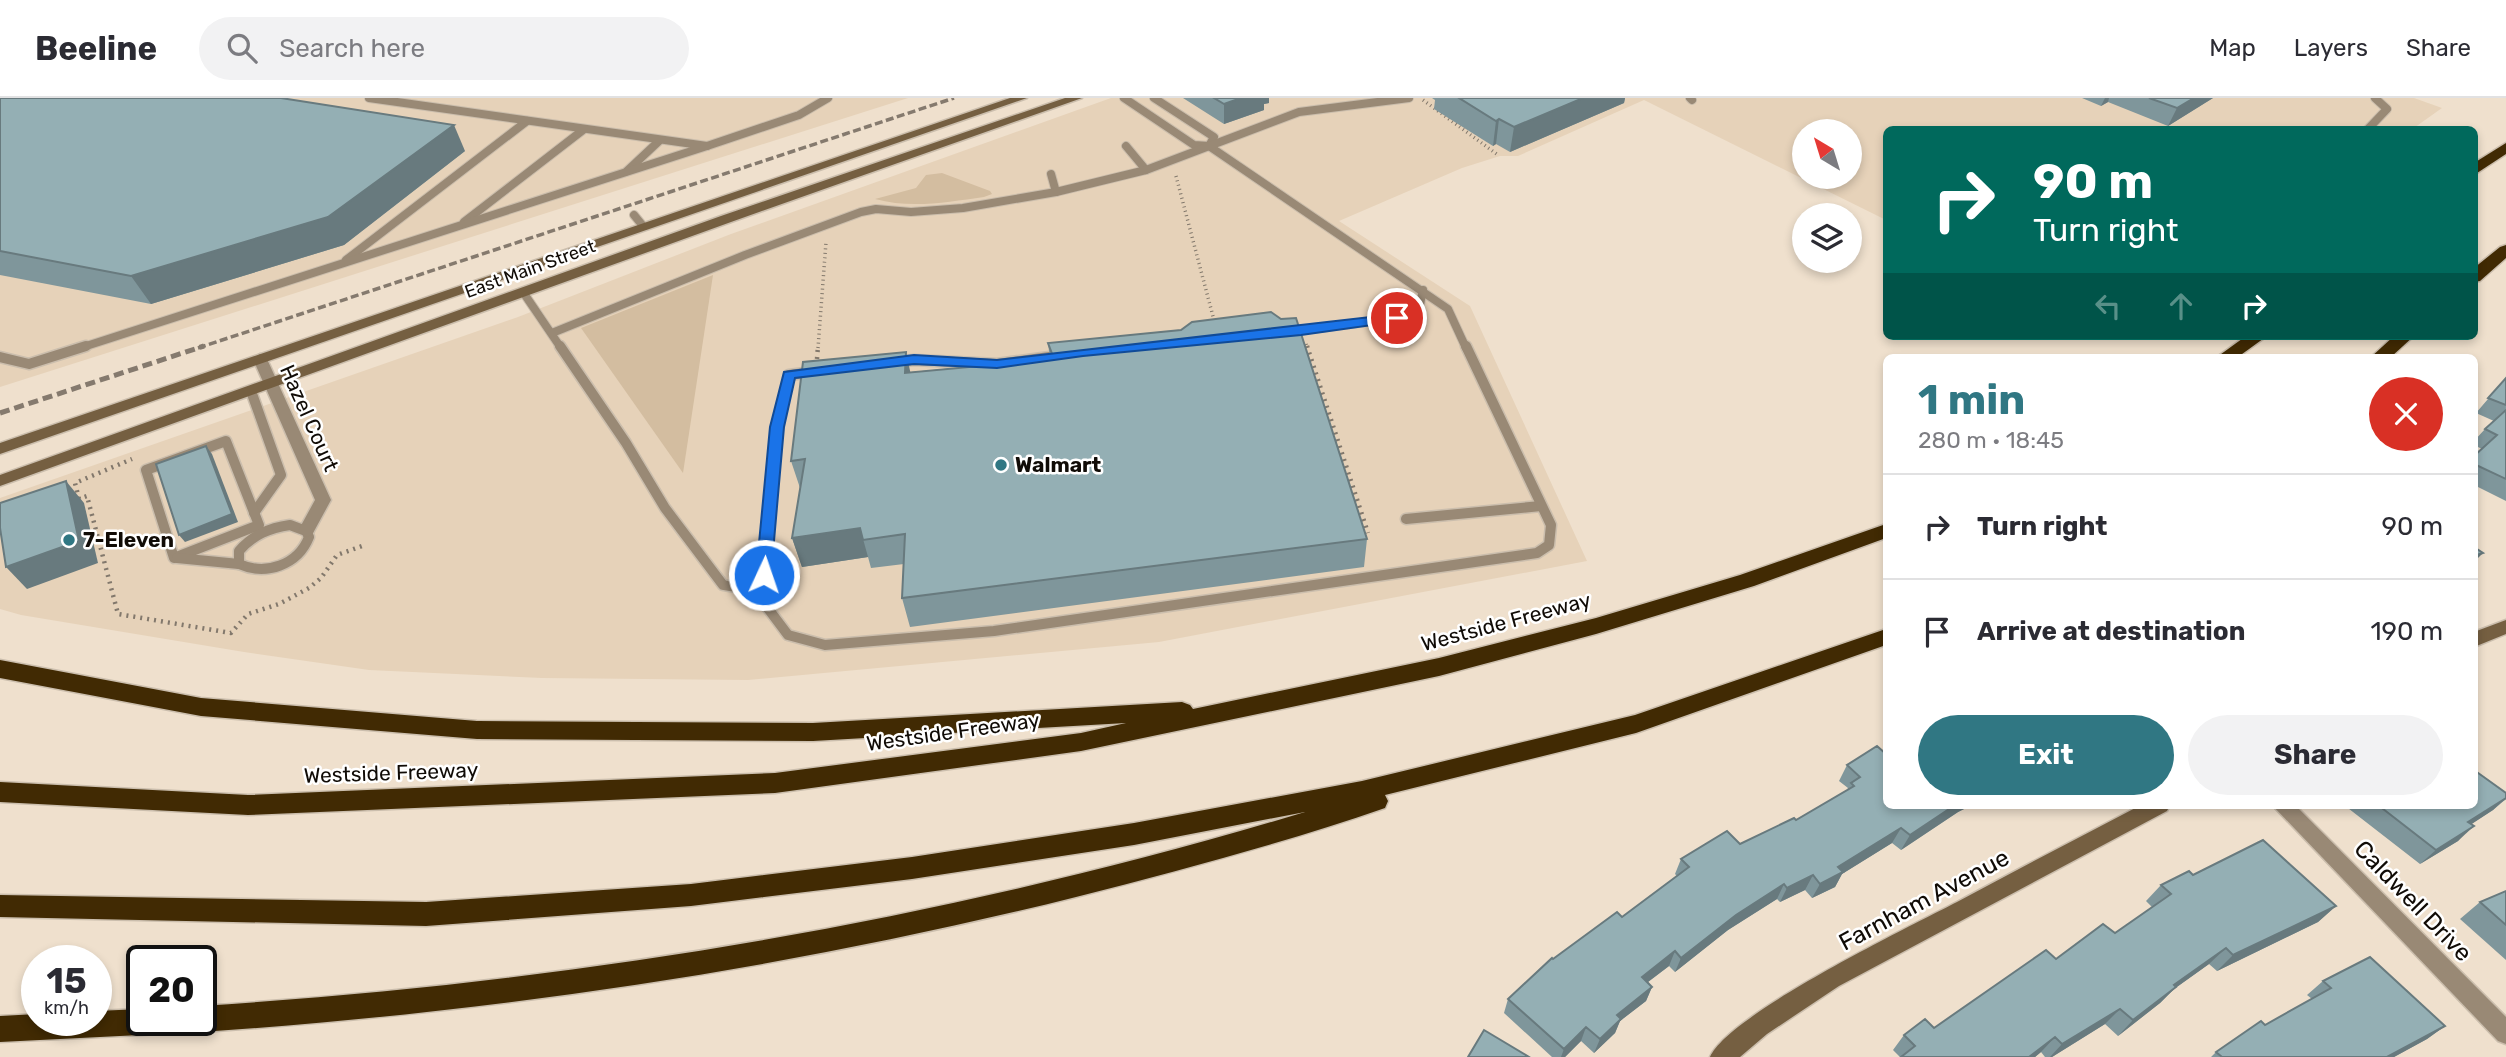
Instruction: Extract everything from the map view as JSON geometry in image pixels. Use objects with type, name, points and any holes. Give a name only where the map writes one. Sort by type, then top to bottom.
[{"type":"highway","points":[[2478,169],[2506,147]]},
{"type":"highway","points":[[2478,274],[2506,250]]},
{"type":"highway","points":[[2231,354],[2252,340]]},
{"type":"highway","points":[[2384,354],[2400,340]]},
{"type":"highway","name":"Westside Freeway","points":[[0,792],[248,805],[775,783],[1081,742],[1439,667],[1596,626],[1746,581],[1883,532]]},
{"type":"highway","points":[[217,1018],[505,994],[753,956],[966,911],[1146,869],[1636,724],[1883,638]]},
{"type":"highway","points":[[0,668],[201,707],[477,730],[813,732],[1264,705]]},
{"type":"highway","points":[[0,906],[426,914],[691,895],[912,868],[1134,834],[1362,791],[1636,724]]},
{"type":"highway","points":[[0,1029],[126,1023]]},
{"type":"main road","name":"East Main Street","points":[[0,449],[260,359],[639,220],[1021,98]]},
{"type":"main road","name":"East Main Street","points":[[0,481],[523,292],[1076,98]]},
{"type":"main road","points":[[2478,638],[2506,627]]},
{"type":"main road","name":"Farnham Avenue","points":[[1722,1057],[1759,1026],[1831,979],[2152,809]]},
{"type":"street","name":"Hazel Court","points":[[260,359],[323,500],[306,531]]},
{"type":"street","name":"Caldwell Drive","points":[[2286,809],[2506,1033]]},
{"type":"lane","points":[[369,98],[707,146]]},
{"type":"lane","points":[[0,357],[29,364],[623,175],[799,114],[828,98]]},
{"type":"lane","points":[[751,586],[788,635],[825,645],[884,642],[993,631],[1537,553],[1549,545],[1551,525],[1448,309],[1209,146],[1194,145],[1124,98]]},
{"type":"lane","points":[[1154,98],[1214,137],[1209,146]]},
{"type":"lane","points":[[552,333],[827,224],[876,209],[911,212],[963,208],[1056,192],[1146,170],[1298,112],[1409,98]]},
{"type":"lane","points":[[2371,126],[2386,109],[2375,98]]},
{"type":"lane","points":[[339,265],[527,121]]},
{"type":"lane","points":[[456,228],[583,130]]},
{"type":"lane","points":[[623,175],[659,141]]},
{"type":"lane","points":[[1126,146],[1146,170]]},
{"type":"lane","points":[[1051,174],[1056,192]]},
{"type":"lane","points":[[1278,332],[1397,318],[1419,309],[1423,290]]},
{"type":"lane","points":[[523,292],[626,443],[665,508],[723,585],[737,589],[751,586],[764,575],[777,427],[785,382],[789,375],[828,370]]},
{"type":"lane","points":[[888,363],[914,359],[997,364],[1072,354]]},
{"type":"lane","points":[[251,391],[281,475],[254,513]]},
{"type":"lane","points":[[174,558],[146,470],[226,441],[261,529]]},
{"type":"lane","points":[[1406,519],[1541,506]]},
{"type":"lane","points":[[290,525],[306,531],[309,537],[308,543],[286,563],[264,570],[253,570],[239,564],[174,558],[261,529],[290,525]]},
{"type":"lane","points":[[239,564],[239,551],[261,529]]},
{"type":"path","points":[[1421,98],[1498,155]]},
{"type":"path","points":[[1169,161],[1174,165],[1215,325]]},
{"type":"path","points":[[816,371],[826,234],[834,231],[827,224]]},
{"type":"path","points":[[1295,345],[1307,344],[1368,533]]},
{"type":"shaded area","points":[[0,98],[908,98],[0,387]]},
{"type":"shaded area","points":[[1111,98],[2414,98],[2442,108],[2417,126],[1883,126],[1883,219],[1862,208],[1862,203],[1852,203],[1823,189],[1862,189],[1862,119],[1792,119],[1792,173],[1644,100],[1518,156],[1500,156],[1462,168],[1339,221],[1470,306],[1587,561],[1159,642],[748,680],[542,678],[369,670],[244,652],[21,615],[0,609],[0,498],[518,317],[731,234]]},
{"type":"shaded area","points":[[942,173],[992,194],[930,204],[902,204],[875,199],[916,188],[926,175]]},
{"type":"shaded area","points":[[713,275],[683,473],[581,328]]},
{"type":"building","points":[[0,98],[281,98],[454,125],[328,217],[131,276],[0,251]]},
{"type":"building","points":[[1214,98],[1241,98],[1224,104]]},
{"type":"building","points":[[1459,98],[1583,98],[1514,127],[1499,119],[1496,121]]},
{"type":"building","points":[[2149,98],[2194,98],[2177,108]]},
{"type":"building","points":[[1271,312],[1281,319],[1296,318],[1367,539],[902,598],[905,534],[863,540],[860,528],[792,538],[805,459],[791,461],[803,362],[906,352],[905,373],[1054,359],[1048,343],[1181,330],[1192,322]]},
{"type":"building","points":[[2506,378],[2506,405],[2488,398]]},
{"type":"building","points":[[2506,410],[2506,479],[2478,466],[2478,452],[2497,435],[2485,429]]},
{"type":"building","points":[[206,446],[232,514],[179,535],[156,464]]},
{"type":"building","points":[[66,481],[79,541],[6,567],[0,528],[0,503]]},
{"type":"building","points":[[1877,746],[1883,751],[1883,809],[1949,809],[1910,835],[1901,828],[1838,867],[1843,872],[1820,884],[1813,875],[1787,888],[1784,884],[1736,915],[1681,958],[1675,951],[1642,977],[1652,987],[1617,1015],[1621,1019],[1600,1039],[1586,1027],[1564,1049],[1508,999],[1552,958],[1617,912],[1622,917],[1689,867],[1681,859],[1727,831],[1740,844],[1794,818],[1796,820],[1854,786],[1851,783],[1860,777],[1847,765]]},
{"type":"building","points":[[2478,773],[2506,793],[2506,798],[2468,822],[2474,826],[2436,850],[2383,809],[2478,809]]},
{"type":"building","points":[[2263,840],[2336,906],[2233,955],[2226,948],[2174,985],[2176,987],[2133,1020],[2120,1009],[2062,1044],[2055,1037],[2029,1057],[1901,1057],[1915,1046],[1904,1035],[1925,1019],[1934,1028],[2046,950],[2056,959],[2103,924],[2115,933],[2171,894],[2161,885],[2189,871],[2193,875]]},
{"type":"building","points":[[2506,891],[2506,925],[2480,902]]},
{"type":"building","points":[[2370,957],[2445,1026],[2387,1057],[2222,1057],[2216,1052],[2261,1021],[2265,1025],[2331,988],[2323,981]]},
{"type":"building","points":[[1484,1030],[1529,1057],[1468,1057]]},
{"type":"railway","points":[[198,348],[954,98]]},
{"type":"railway","points":[[0,413],[204,346]]},
{"type":"place","name":"Walmart","points":[[1001,465]]},
{"type":"place","name":"7-Eleven","points":[[69,540]]},
{"type":"route","points":[[764,575],[763,556],[777,427],[785,382],[789,375],[914,359],[997,364],[1397,318]]}]
